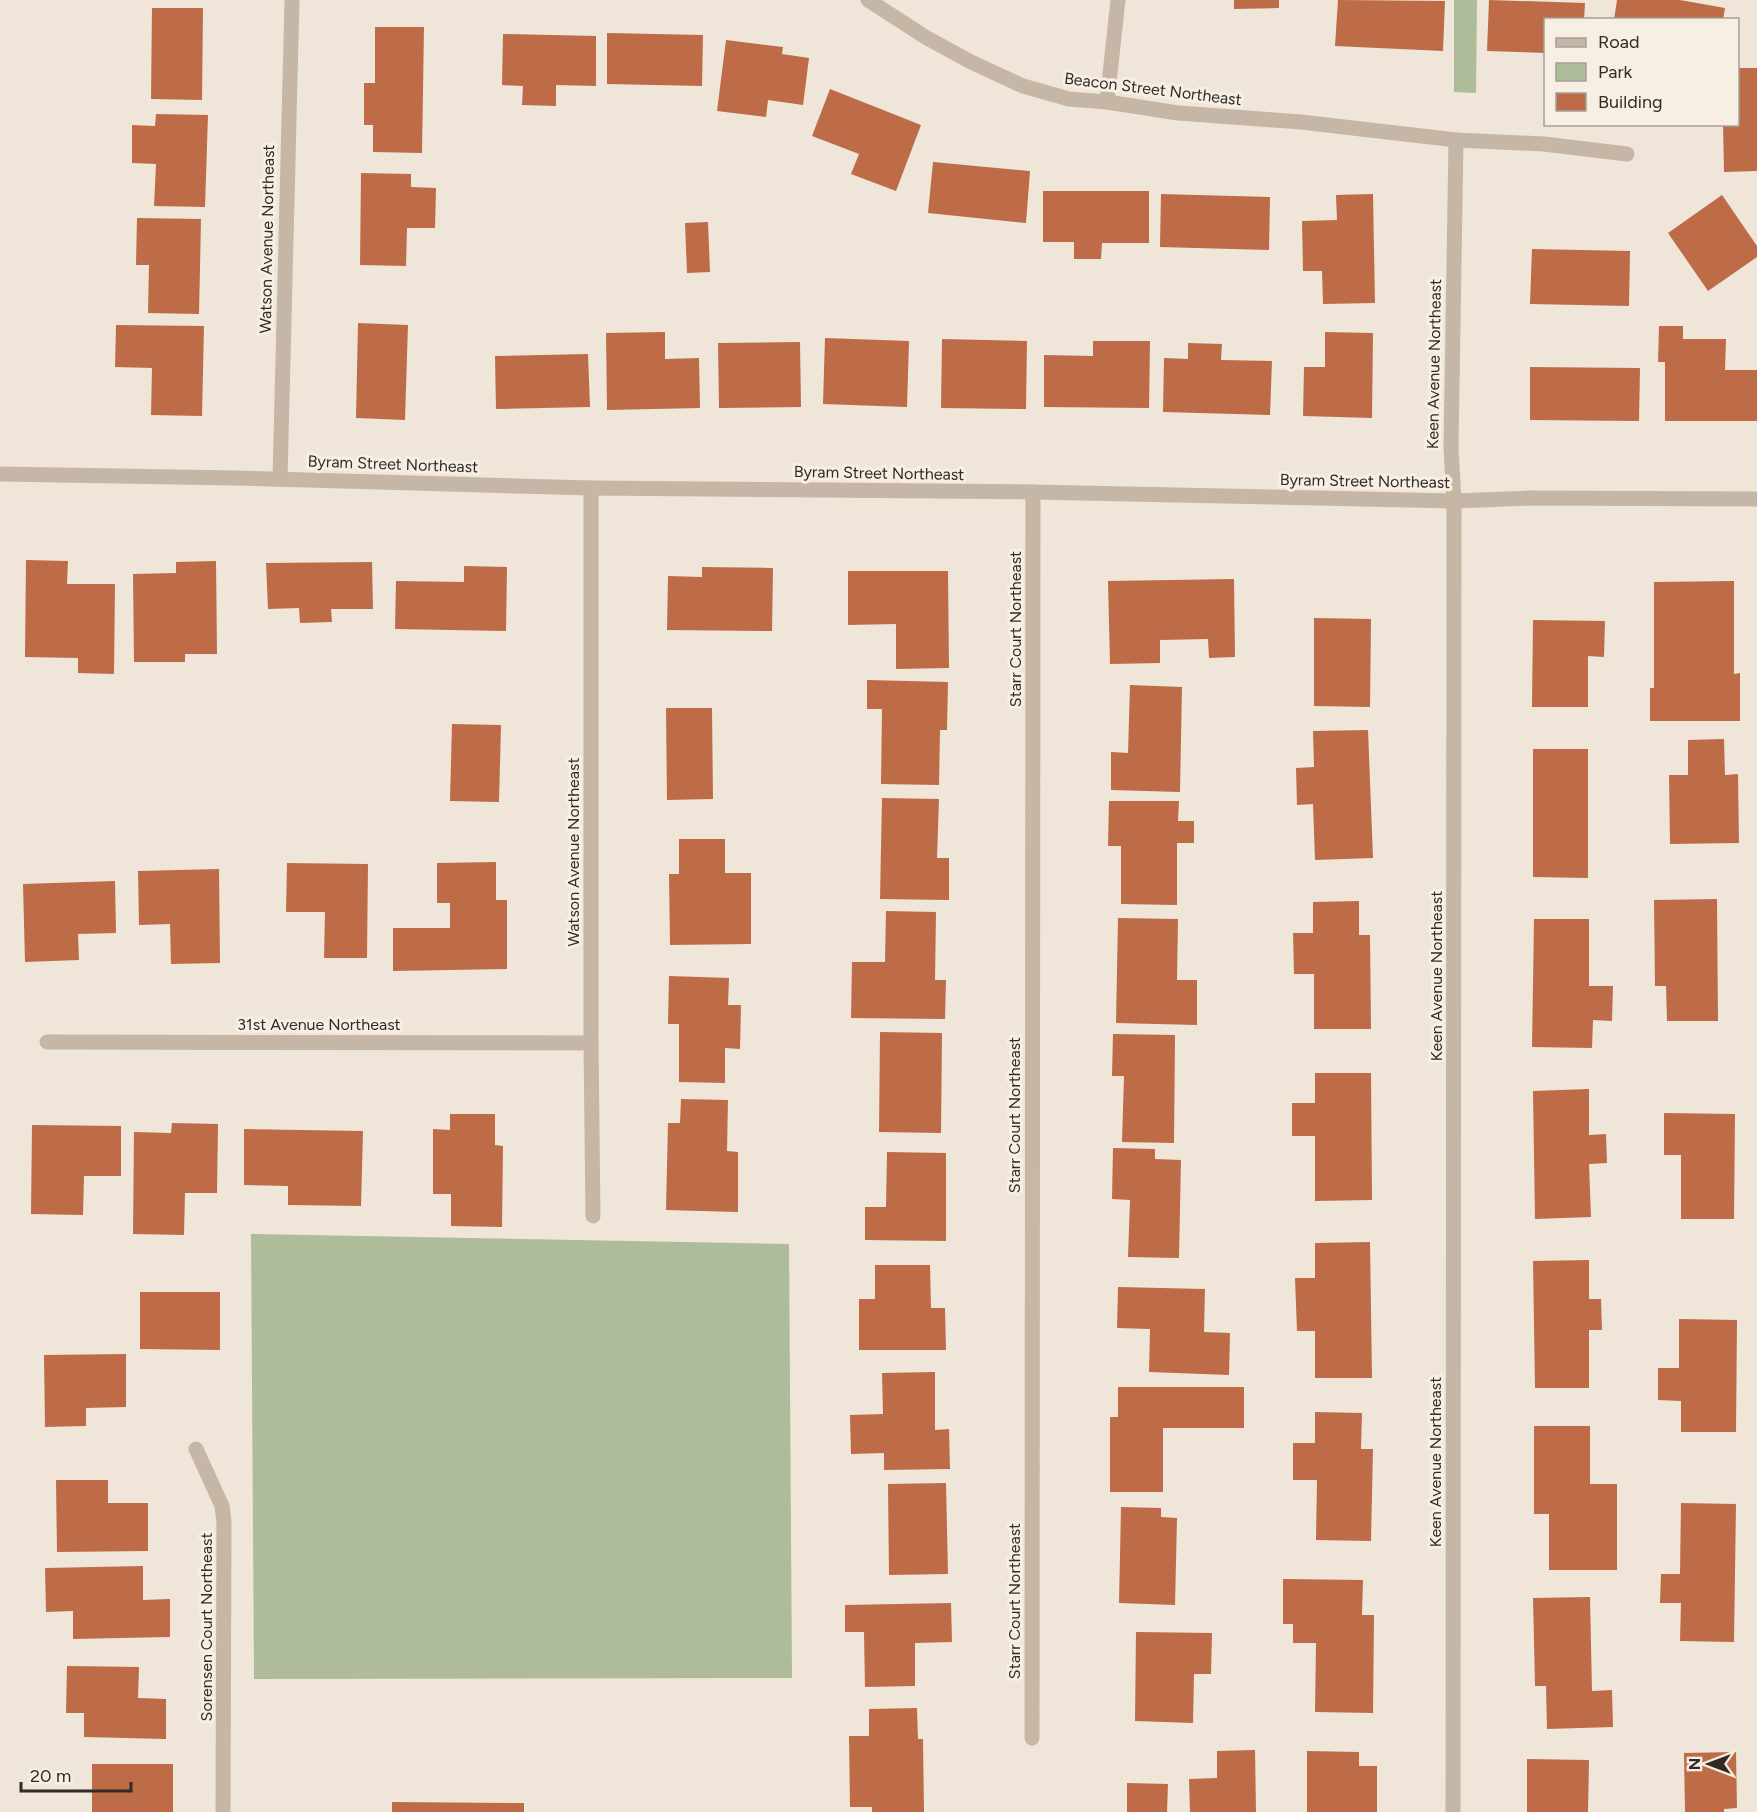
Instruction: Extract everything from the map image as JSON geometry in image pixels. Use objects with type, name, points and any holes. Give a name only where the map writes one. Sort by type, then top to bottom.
[{"type":"street","name":"Watson Avenue Northeast","points":[[280,479],[291,0]]},
{"type":"street","name":"Beacon Street Northeast","points":[[868,0],[927,38],[971,62],[1023,86],[1069,99],[1107,102],[1178,113],[1301,122],[1456,140],[1544,144],[1627,154]]},
{"type":"street","points":[[1107,102],[1119,0]]},
{"type":"street","name":"Keen Avenue Northeast","points":[[1453,1812],[1454,501],[1450,448],[1456,140]]},
{"type":"street","name":"Byram Street Northeast","points":[[0,474],[591,488],[1033,492],[1454,501],[1530,498],[1757,499]]},
{"type":"street","name":"Watson Avenue Northeast","points":[[591,488],[593,1215]]},
{"type":"street","name":"Starr Court Northeast","points":[[1032,1738],[1033,492]]},
{"type":"street","name":"31st Avenue Northeast","points":[[47,1042],[591,1043]]},
{"type":"street","name":"Sorensen Court Northeast","points":[[196,1449],[222,1506],[224,1522],[223,1812]]},
{"type":"green space","points":[[1454,0],[1477,0],[1476,93],[1454,92]]},
{"type":"green space","points":[[251,1234],[789,1244],[792,1678],[254,1679]]},
{"type":"building","points":[[1234,0],[1279,0],[1279,8],[1234,9]]},
{"type":"building","points":[[1338,0],[1445,1],[1443,51],[1335,46]]},
{"type":"building","points":[[1489,0],[1585,3],[1584,18],[1544,18],[1544,53],[1487,51]]},
{"type":"building","points":[[1617,0],[1680,0],[1725,8],[1723,18],[1614,18]]},
{"type":"building","points":[[152,8],[203,8],[202,100],[151,99]]},
{"type":"building","points":[[375,27],[424,27],[422,153],[373,152],[373,125],[364,125],[364,83],[375,83]]},
{"type":"building","points":[[607,33],[703,35],[702,86],[607,84]]},
{"type":"building","points":[[503,34],[596,36],[596,86],[556,85],[556,106],[522,105],[523,86],[502,85]]},
{"type":"building","points":[[726,40],[783,47],[782,54],[809,58],[803,105],[768,100],[766,117],[717,111]]},
{"type":"building","points":[[1739,68],[1757,68],[1757,171],[1724,172],[1723,126],[1739,126]]},
{"type":"building","points":[[830,89],[921,125],[896,191],[851,174],[859,154],[812,136]]},
{"type":"building","points":[[156,114],[208,115],[205,207],[154,206],[156,164],[132,163],[132,125],[155,126]]},
{"type":"building","points":[[933,162],[1030,171],[1026,223],[928,213]]},
{"type":"building","points":[[361,173],[411,174],[411,187],[436,188],[435,228],[407,228],[406,266],[360,265]]},
{"type":"building","points":[[1043,191],[1149,191],[1149,243],[1102,243],[1101,259],[1074,259],[1074,242],[1043,242]]},
{"type":"building","points":[[1161,194],[1270,197],[1269,250],[1160,247]]},
{"type":"building","points":[[1373,194],[1375,303],[1323,304],[1322,271],[1303,271],[1302,221],[1337,220],[1336,195]]},
{"type":"building","points":[[1722,195],[1757,246],[1757,257],[1708,291],[1668,233]]},
{"type":"building","points":[[137,218],[201,219],[199,314],[148,313],[149,265],[136,265]]},
{"type":"building","points":[[708,222],[710,272],[687,273],[685,223]]},
{"type":"building","points":[[1532,249],[1630,251],[1629,306],[1530,304]]},
{"type":"building","points":[[358,323],[408,325],[405,420],[356,418]]},
{"type":"building","points":[[116,325],[204,326],[202,416],[151,415],[152,368],[115,367]]},
{"type":"building","points":[[1659,326],[1683,326],[1683,339],[1726,339],[1725,370],[1757,370],[1757,421],[1665,421],[1665,362],[1658,362]]},
{"type":"building","points":[[665,332],[665,359],[699,358],[700,408],[607,410],[606,333]]},
{"type":"building","points":[[1325,332],[1373,333],[1372,418],[1303,416],[1304,367],[1325,367]]},
{"type":"building","points":[[825,338],[909,341],[907,407],[823,404]]},
{"type":"building","points":[[942,339],[1027,341],[1026,409],[941,408]]},
{"type":"building","points":[[1093,341],[1150,341],[1149,408],[1044,407],[1044,355],[1093,356]]},
{"type":"building","points":[[800,342],[801,407],[719,408],[718,343]]},
{"type":"building","points":[[1188,343],[1222,344],[1221,360],[1272,361],[1270,415],[1163,412],[1164,358],[1188,359]]},
{"type":"building","points":[[588,354],[590,407],[496,409],[495,356]]},
{"type":"building","points":[[1530,367],[1640,368],[1639,421],[1530,420]]},
{"type":"building","points":[[26,560],[68,561],[67,584],[115,584],[114,674],[78,673],[78,658],[25,657]]},
{"type":"building","points":[[216,561],[217,654],[185,654],[185,662],[134,662],[133,574],[176,573],[176,562]]},
{"type":"building","points":[[372,562],[373,609],[331,609],[332,622],[300,623],[299,608],[268,609],[266,563]]},
{"type":"building","points":[[464,566],[507,567],[506,631],[395,629],[396,581],[464,582]]},
{"type":"building","points":[[702,567],[773,568],[772,631],[667,630],[668,576],[702,577]]},
{"type":"building","points":[[848,571],[948,571],[949,668],[896,669],[896,624],[848,625]]},
{"type":"building","points":[[1234,579],[1235,657],[1209,658],[1208,639],[1160,640],[1160,663],[1110,664],[1108,581]]},
{"type":"building","points":[[1734,581],[1734,674],[1740,673],[1740,721],[1650,721],[1650,688],[1654,688],[1654,582]]},
{"type":"building","points":[[1314,618],[1371,619],[1370,707],[1314,706]]},
{"type":"building","points":[[1533,620],[1605,621],[1604,657],[1588,656],[1588,707],[1532,707]]},
{"type":"building","points":[[867,680],[948,682],[947,730],[940,730],[939,785],[881,784],[882,709],[867,709]]},
{"type":"building","points":[[1130,685],[1182,687],[1180,792],[1111,790],[1111,752],[1128,753]]},
{"type":"building","points":[[666,708],[712,708],[713,799],[667,800]]},
{"type":"building","points":[[452,724],[501,725],[499,802],[450,801]]},
{"type":"building","points":[[1368,730],[1373,858],[1315,860],[1313,804],[1297,805],[1296,768],[1314,767],[1313,731]]},
{"type":"building","points":[[1724,739],[1725,775],[1738,774],[1739,843],[1670,844],[1669,775],[1688,775],[1688,740]]},
{"type":"building","points":[[1533,749],[1588,749],[1588,878],[1533,877]]},
{"type":"building","points":[[882,798],[939,799],[937,858],[949,858],[949,900],[880,899]]},
{"type":"building","points":[[1109,801],[1179,801],[1178,821],[1194,821],[1194,843],[1177,843],[1177,905],[1121,904],[1121,846],[1108,846]]},
{"type":"building","points":[[679,839],[725,839],[725,873],[751,873],[751,944],[670,945],[669,874],[679,874]]},
{"type":"building","points":[[496,862],[496,900],[507,900],[507,969],[393,971],[393,928],[450,928],[450,903],[437,903],[437,863]]},
{"type":"building","points":[[287,863],[368,864],[367,958],[324,958],[325,912],[286,912]]},
{"type":"building","points":[[219,869],[220,963],[171,964],[170,924],[139,925],[138,871]]},
{"type":"building","points":[[115,881],[116,933],[78,934],[79,960],[25,962],[23,884]]},
{"type":"building","points":[[1717,899],[1718,1021],[1667,1021],[1666,986],[1655,986],[1654,900]]},
{"type":"building","points":[[1359,901],[1359,935],[1370,935],[1371,1029],[1314,1029],[1314,974],[1294,974],[1293,933],[1313,933],[1313,902]]},
{"type":"building","points":[[886,911],[936,912],[935,980],[946,980],[945,1019],[851,1018],[852,962],[885,962]]},
{"type":"building","points":[[1118,918],[1178,919],[1177,980],[1197,980],[1197,1025],[1116,1023]]},
{"type":"building","points":[[1534,919],[1589,919],[1589,986],[1613,986],[1612,1021],[1593,1020],[1592,1048],[1532,1047]]},
{"type":"building","points":[[669,976],[729,978],[728,1005],[741,1005],[740,1049],[725,1048],[725,1083],[679,1082],[679,1024],[668,1024]]},
{"type":"building","points":[[880,1032],[942,1033],[941,1133],[879,1132]]},
{"type":"building","points":[[1113,1034],[1175,1035],[1174,1143],[1122,1142],[1124,1076],[1112,1076]]},
{"type":"building","points":[[1315,1073],[1371,1073],[1372,1200],[1315,1201],[1315,1136],[1292,1136],[1292,1103],[1315,1103]]},
{"type":"building","points":[[1589,1089],[1589,1135],[1606,1134],[1607,1163],[1589,1164],[1591,1217],[1535,1219],[1533,1091]]},
{"type":"building","points":[[681,1099],[728,1100],[727,1151],[738,1152],[738,1212],[666,1210],[668,1123],[680,1123]]},
{"type":"building","points":[[1664,1113],[1735,1114],[1734,1219],[1681,1219],[1681,1155],[1664,1155]]},
{"type":"building","points":[[450,1114],[495,1114],[495,1145],[503,1146],[502,1227],[451,1226],[451,1194],[433,1194],[433,1129],[450,1130]]},
{"type":"building","points":[[172,1123],[218,1124],[217,1193],[185,1193],[184,1235],[133,1234],[134,1132],[171,1133]]},
{"type":"building","points":[[32,1125],[121,1126],[121,1176],[84,1176],[83,1215],[31,1214]]},
{"type":"building","points":[[244,1129],[363,1131],[361,1206],[288,1205],[288,1186],[244,1185]]},
{"type":"building","points":[[1113,1148],[1155,1149],[1155,1159],[1181,1160],[1179,1258],[1128,1257],[1130,1200],[1112,1199]]},
{"type":"building","points":[[887,1152],[946,1153],[946,1241],[865,1240],[865,1207],[886,1207]]},
{"type":"building","points":[[1370,1242],[1372,1378],[1315,1378],[1315,1331],[1297,1331],[1295,1278],[1315,1278],[1315,1243]]},
{"type":"building","points":[[1589,1260],[1589,1299],[1601,1299],[1602,1330],[1589,1330],[1589,1388],[1535,1388],[1533,1261]]},
{"type":"building","points":[[875,1265],[930,1265],[931,1308],[945,1308],[946,1350],[859,1350],[859,1299],[875,1299]]},
{"type":"building","points":[[1118,1287],[1205,1289],[1204,1332],[1230,1333],[1229,1375],[1149,1372],[1150,1329],[1117,1328]]},
{"type":"building","points":[[140,1292],[220,1292],[220,1350],[140,1349]]},
{"type":"building","points":[[1679,1319],[1737,1320],[1736,1432],[1681,1432],[1681,1401],[1658,1400],[1658,1368],[1679,1368]]},
{"type":"building","points":[[126,1354],[126,1407],[86,1408],[86,1426],[45,1427],[44,1355]]},
{"type":"building","points":[[935,1372],[935,1430],[949,1429],[950,1469],[884,1470],[884,1453],[851,1454],[850,1415],[883,1414],[882,1373]]},
{"type":"building","points":[[1118,1387],[1244,1387],[1244,1428],[1163,1428],[1163,1492],[1110,1492],[1110,1417],[1118,1417]]},
{"type":"building","points":[[1315,1412],[1362,1413],[1361,1449],[1373,1449],[1371,1541],[1316,1540],[1317,1480],[1293,1480],[1293,1443],[1315,1443]]},
{"type":"building","points":[[1534,1426],[1590,1426],[1590,1484],[1617,1484],[1617,1570],[1549,1570],[1549,1514],[1534,1514]]},
{"type":"building","points":[[56,1480],[108,1480],[108,1503],[148,1503],[148,1551],[57,1552]]},
{"type":"building","points":[[946,1483],[948,1574],[889,1575],[888,1484]]},
{"type":"building","points":[[1681,1503],[1736,1504],[1734,1642],[1680,1641],[1681,1603],[1660,1603],[1661,1574],[1680,1574]]},
{"type":"building","points":[[1121,1507],[1161,1508],[1161,1517],[1177,1518],[1175,1605],[1119,1603]]},
{"type":"building","points":[[143,1566],[143,1600],[170,1599],[170,1637],[73,1639],[73,1611],[46,1612],[45,1568]]},
{"type":"building","points":[[1283,1579],[1363,1580],[1362,1615],[1374,1615],[1373,1713],[1315,1712],[1316,1643],[1293,1643],[1293,1624],[1283,1624]]},
{"type":"building","points":[[1590,1597],[1592,1691],[1612,1690],[1613,1727],[1547,1729],[1546,1686],[1535,1686],[1533,1598]]},
{"type":"building","points":[[951,1603],[952,1642],[915,1643],[915,1686],[865,1687],[864,1632],[845,1632],[845,1605]]},
{"type":"building","points":[[1136,1632],[1212,1633],[1211,1674],[1194,1674],[1193,1723],[1135,1721]]},
{"type":"building","points":[[67,1666],[139,1667],[138,1698],[166,1699],[166,1739],[84,1737],[84,1713],[66,1713]]},
{"type":"building","points":[[917,1708],[918,1739],[923,1739],[924,1812],[872,1812],[872,1807],[850,1807],[849,1736],[869,1736],[869,1709]]},
{"type":"building","points":[[1255,1750],[1256,1812],[1190,1812],[1189,1779],[1217,1778],[1217,1751]]},
{"type":"building","points":[[1307,1751],[1359,1752],[1359,1766],[1377,1766],[1377,1812],[1307,1812]]},
{"type":"building","points":[[1736,1752],[1737,1808],[1724,1809],[1724,1812],[1685,1812],[1684,1753]]},
{"type":"building","points":[[1527,1759],[1589,1760],[1588,1812],[1527,1812]]},
{"type":"building","points":[[92,1764],[173,1764],[173,1812],[92,1812]]},
{"type":"building","points":[[1127,1783],[1168,1784],[1167,1812],[1127,1812]]},
{"type":"building","points":[[392,1802],[524,1803],[524,1812],[392,1812]]}]
